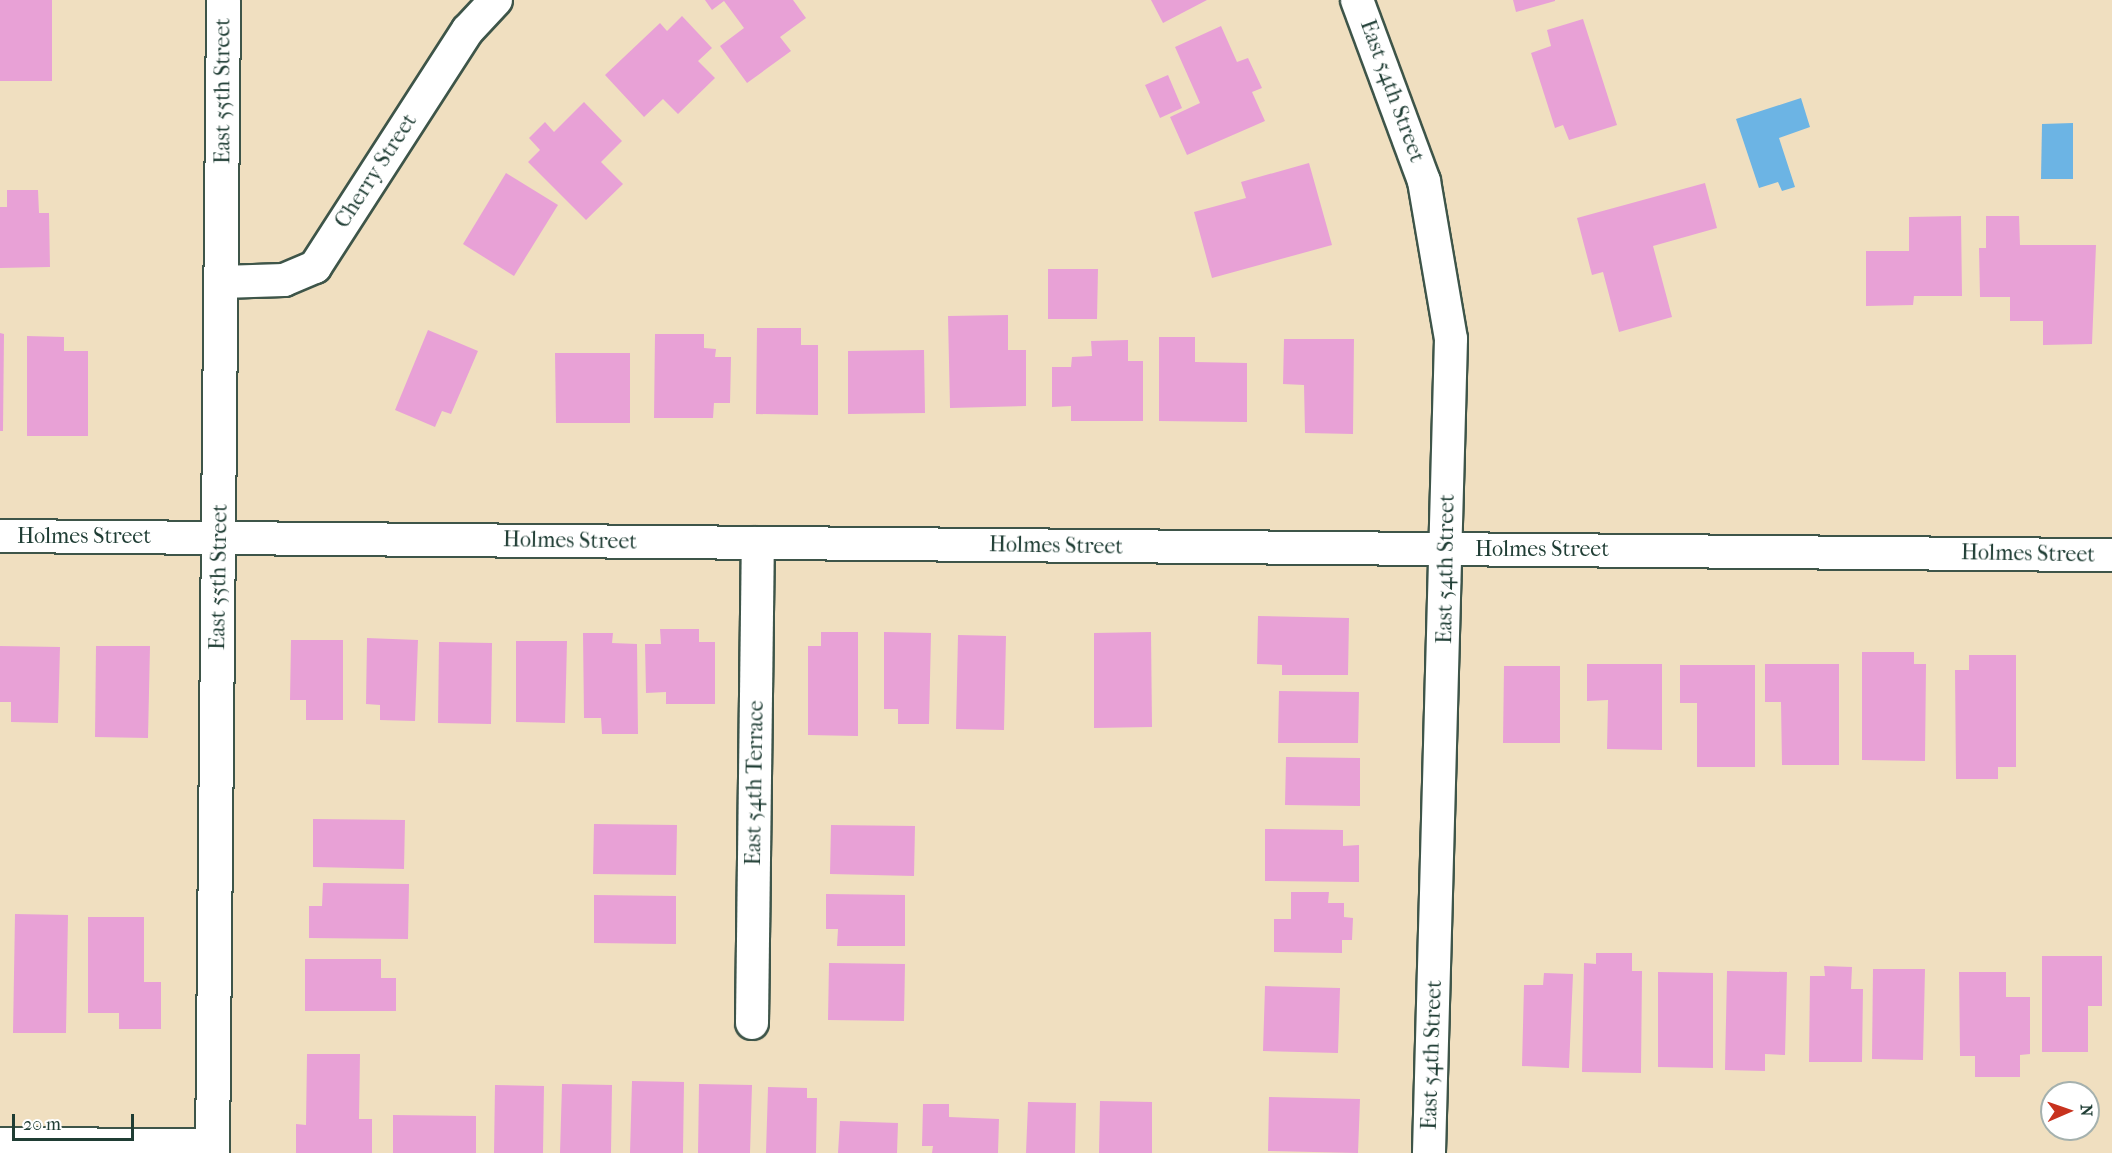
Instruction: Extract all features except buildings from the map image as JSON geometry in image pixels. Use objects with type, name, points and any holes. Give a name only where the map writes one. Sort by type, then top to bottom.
[{"type":"main road","name":"East 55th Street","points":[[212,1149],[223,0]]},
{"type":"street","name":"Cherry Street","points":[[222,282],[284,280],[315,267],[468,30],[496,0]]},
{"type":"street","name":"East 54th Street","points":[[1357,0],[1424,181],[1449,328],[1446,549],[1430,1153]]},
{"type":"street","name":"Holmes Street","points":[[0,536],[2112,555]]},
{"type":"street","name":"East 54th Terrace","points":[[752,1023],[758,543]]},
{"type":"street","points":[[0,1144],[212,1149]]},
{"type":"water","points":[[1801,98],[1810,127],[1779,138],[1795,187],[1782,191],[1778,182],[1759,188],[1736,119]]},
{"type":"water","points":[[2073,123],[2073,179],[2041,179],[2042,124]]}]
